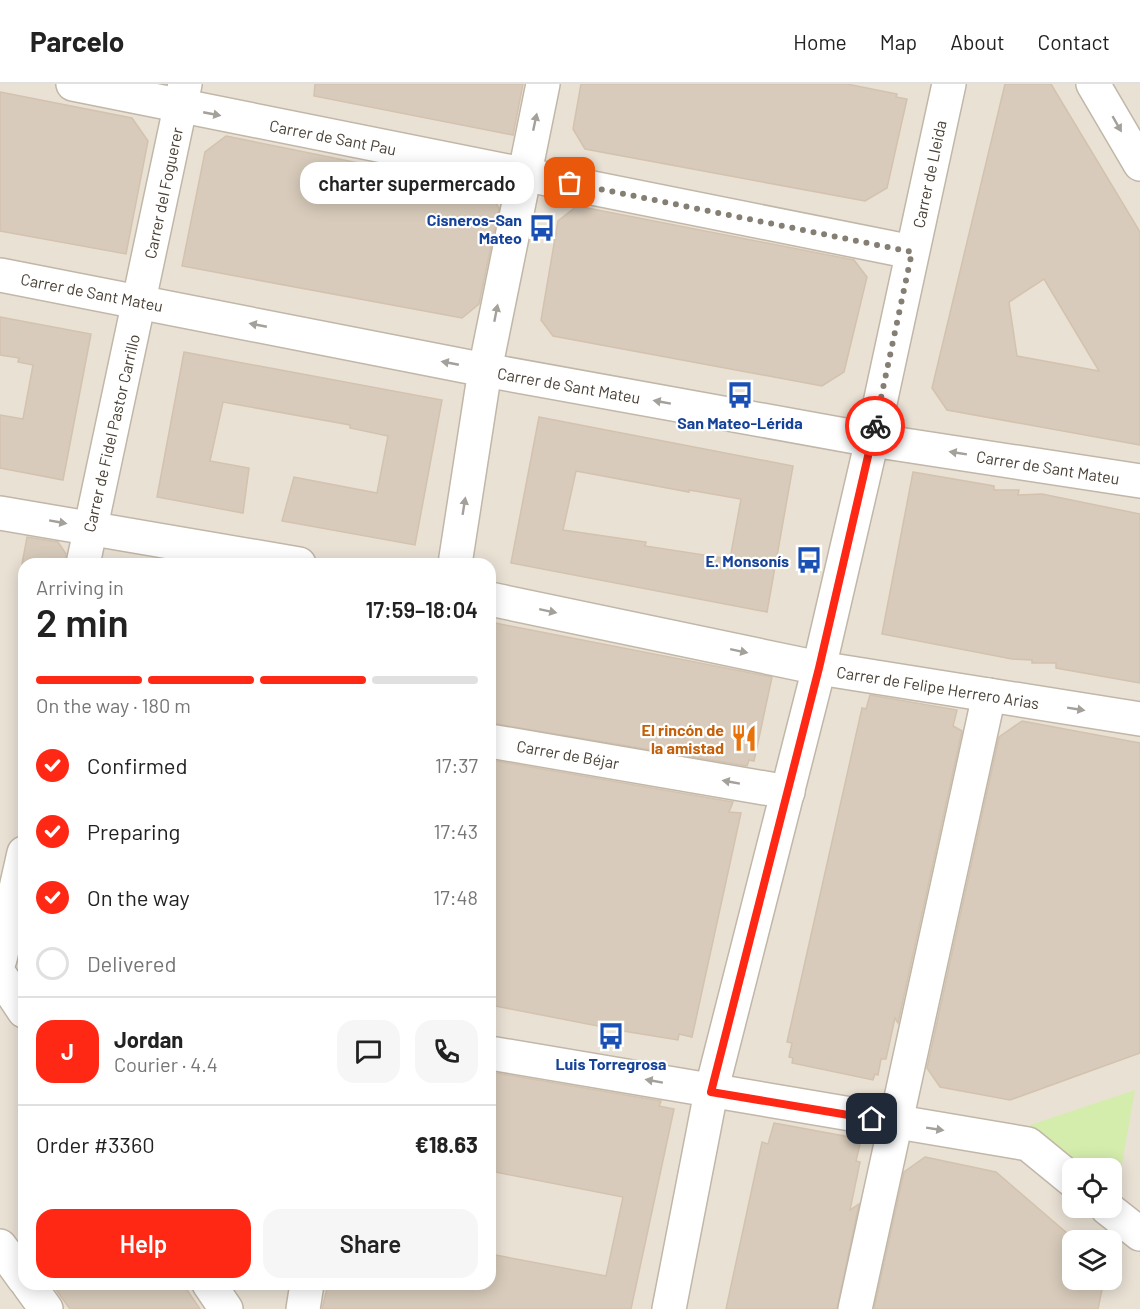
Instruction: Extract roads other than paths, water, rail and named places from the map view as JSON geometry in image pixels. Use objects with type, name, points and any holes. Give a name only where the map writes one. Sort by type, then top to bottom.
[{"type":"street","name":"Carrer de Sant Pau","points":[[73,84],[183,96],[525,174],[912,252]]},
{"type":"street","points":[[455,558],[485,370],[543,84]]},
{"type":"street","name":"Carrer de Lleida","points":[[669,1309],[711,1092],[819,668],[872,440],[949,84]]},
{"type":"street","points":[[1093,84],[1140,164]]},
{"type":"street","name":"Carrer del Foguerer","points":[[141,302],[183,96]]},
{"type":"street","name":"Carrer de Sant Mateu","points":[[0,275],[485,370],[872,440],[1140,481]]},
{"type":"street","name":"Carrer de Fidel Pastor Carrillo","points":[[84,558],[141,302]]},
{"type":"street","points":[[0,513],[264,558]]},
{"type":"street","name":"Carrer de Felipe Herrero Arias","points":[[496,600],[819,668],[1140,719]]},
{"type":"street","points":[[855,1309],[989,695]]},
{"type":"street","name":"Carrer de Béjar","points":[[496,742],[788,792]]},
{"type":"street","points":[[0,959],[18,880]]},
{"type":"street","points":[[0,973],[18,974]]},
{"type":"street","points":[[0,973],[18,1002]]},
{"type":"street","points":[[496,1054],[1028,1144],[1062,1172]]},
{"type":"street","points":[[1120,1218],[1140,1234]]},
{"type":"street","points":[[0,1246],[18,1271]]},
{"type":"street","points":[[32,1290],[46,1309]]},
{"type":"street","points":[[213,1290],[226,1309]]},
{"type":"street","points":[[303,1309],[306,1290]]},
{"type":"place","name":"charter supermercado","points":[[570,183]]},
{"type":"place","name":"Cisneros-San Mateo","points":[[542,228]]},
{"type":"place","name":"San Mateo-Lérida","points":[[740,395]]},
{"type":"place","name":"E. Monsonís","points":[[809,560]]},
{"type":"place","name":"El rincón de la amistad","points":[[744,738]]},
{"type":"place","name":"Luis Torregrosa","points":[[611,1036]]}]
